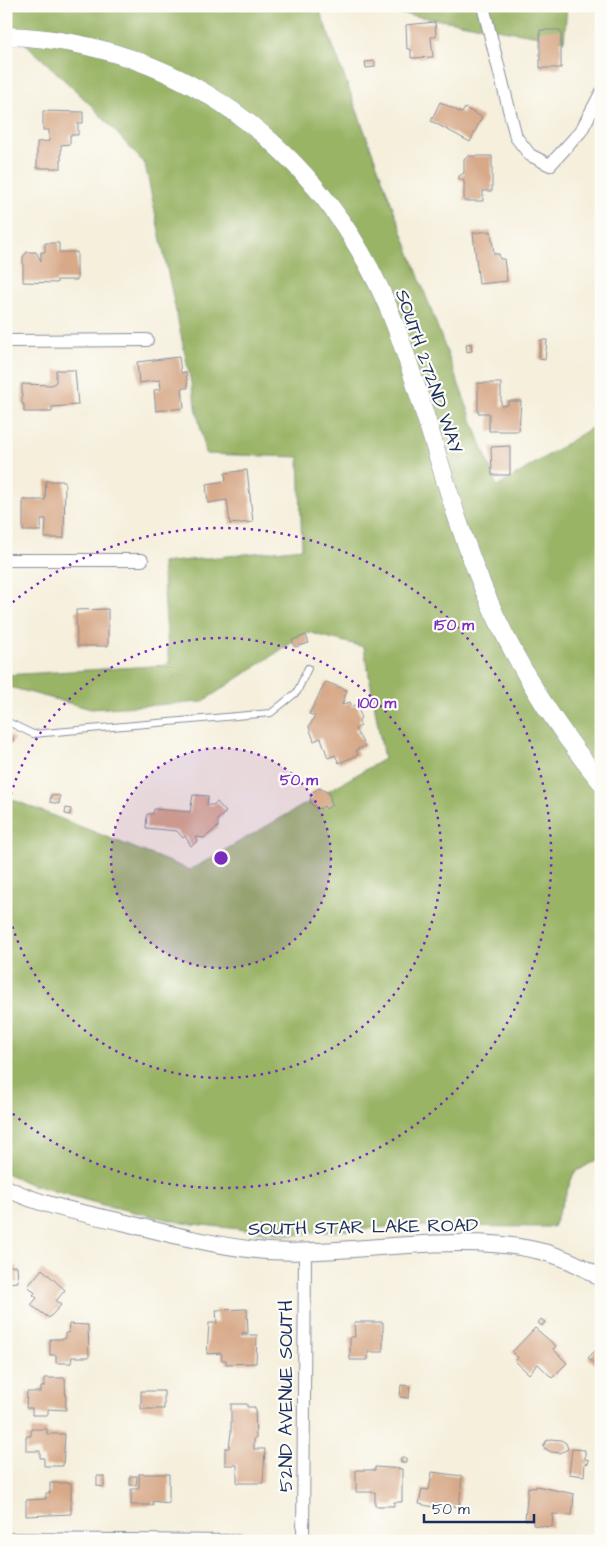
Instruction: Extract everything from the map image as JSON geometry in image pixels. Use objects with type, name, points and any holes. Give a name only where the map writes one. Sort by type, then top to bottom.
[{"type":"main road","name":"SOUTH 272ND WAY","points":[[6,36],[70,42],[109,51],[154,66],[193,85],[238,113],[279,146],[324,197],[363,256],[396,326],[457,518],[484,589],[503,630],[551,715],[576,752],[601,782]]},
{"type":"street","points":[[483,6],[516,137],[530,156],[550,164],[581,131],[601,93]]},
{"type":"street","points":[[6,341],[147,340]]},
{"type":"street","points":[[6,560],[142,560]]},
{"type":"street","name":"SOUTH STAR LAKE ROAD","points":[[6,1188],[62,1208],[186,1238],[256,1250],[305,1251],[475,1244],[502,1246],[554,1254],[580,1265],[601,1278]]},
{"type":"street","name":"52ND AVENUE SOUTH","points":[[303,1541],[305,1251]]},
{"type":"street","points":[[6,1539],[237,1541]]},
{"type":"lane","points":[[6,722],[33,734],[271,713],[296,692],[308,668]]},
{"type":"green space","points":[[6,6],[318,6],[497,487],[601,422],[601,1157],[574,1173],[553,1227],[397,1226],[293,1235],[184,1223],[103,1205],[30,1184],[6,1173],[6,797],[190,870],[384,759],[364,647],[308,632],[202,702],[91,709],[6,686],[6,675],[169,665],[162,563],[302,548],[299,457],[206,454],[145,164],[93,107],[6,25]]},
{"type":"green space","points":[[354,6],[567,6],[564,40]]},
{"type":"building","points":[[435,22],[436,37],[431,37],[433,57],[411,58],[411,49],[407,49],[406,25]]},
{"type":"building","points":[[540,30],[561,30],[561,68],[540,68]]},
{"type":"building","points":[[375,61],[375,67],[366,68],[365,62]]},
{"type":"building","points":[[440,102],[462,113],[465,108],[482,117],[470,142],[431,121]]},
{"type":"building","points":[[43,111],[83,112],[83,123],[78,123],[78,135],[70,135],[70,144],[61,145],[61,168],[37,168],[37,142],[49,141],[49,130],[43,130]]},
{"type":"building","points":[[468,156],[492,156],[492,191],[483,191],[483,201],[464,201],[464,181],[459,179],[459,176],[464,173],[464,160]]},
{"type":"building","points":[[491,231],[494,254],[499,254],[500,259],[504,259],[507,281],[479,284],[473,233]]},
{"type":"building","points":[[45,243],[59,243],[59,252],[77,252],[77,280],[57,280],[57,283],[23,282],[23,257],[27,252],[36,252],[41,261],[41,252],[45,252]]},
{"type":"building","points":[[541,340],[547,340],[545,360],[539,359]]},
{"type":"building","points":[[471,343],[472,351],[467,352],[466,344]]},
{"type":"building","points":[[179,357],[181,373],[186,372],[188,388],[182,388],[184,408],[156,411],[154,390],[161,389],[160,380],[139,383],[137,362]]},
{"type":"building","points":[[56,370],[75,370],[78,405],[52,407],[52,412],[24,412],[22,384],[52,385],[56,382]]},
{"type":"building","points":[[478,383],[501,383],[501,406],[508,405],[508,401],[521,401],[519,431],[489,431],[489,413],[478,413]]},
{"type":"building","points":[[510,446],[510,475],[492,475],[491,447]]},
{"type":"building","points":[[247,470],[253,522],[230,524],[227,500],[208,503],[206,484],[226,481],[225,473]]},
{"type":"building","points":[[46,481],[65,481],[64,538],[45,538],[46,519],[41,519],[41,531],[23,531],[23,500],[45,500]]},
{"type":"building","points":[[108,609],[108,646],[77,646],[76,610]]},
{"type":"building","points":[[306,635],[309,643],[295,647],[292,640]]},
{"type":"building","points":[[326,682],[347,690],[342,705],[350,702],[352,706],[357,705],[361,716],[359,722],[361,726],[355,729],[365,746],[356,750],[358,755],[339,763],[335,755],[328,758],[321,738],[314,741],[309,727],[315,716],[309,714]]},
{"type":"building","points":[[8,735],[14,739],[9,747],[6,745]]},
{"type":"building","points":[[319,788],[329,793],[332,805],[326,809],[324,806],[320,809],[311,804],[310,794]]},
{"type":"building","points":[[51,795],[60,796],[59,804],[50,802]]},
{"type":"building","points":[[193,795],[208,796],[207,805],[213,805],[217,802],[226,812],[218,819],[218,827],[204,838],[195,837],[198,841],[191,846],[185,836],[183,838],[177,831],[146,828],[147,814],[153,814],[154,809],[190,812]]},
{"type":"building","points":[[66,808],[71,809],[70,815],[65,814]]},
{"type":"building","points":[[6,1266],[17,1266],[18,1282],[6,1283]]},
{"type":"building","points":[[42,1269],[65,1290],[56,1301],[61,1305],[49,1318],[31,1305],[37,1298],[28,1286]]},
{"type":"building","points":[[247,1309],[248,1333],[242,1333],[242,1335],[257,1335],[256,1363],[226,1364],[226,1360],[222,1360],[221,1353],[207,1354],[209,1323],[217,1323],[216,1310]]},
{"type":"building","points":[[541,1319],[545,1322],[542,1326],[538,1323]]},
{"type":"building","points":[[354,1322],[383,1322],[383,1352],[368,1352],[368,1360],[350,1360],[350,1337],[355,1337]]},
{"type":"building","points":[[69,1324],[88,1325],[89,1357],[72,1357],[71,1363],[56,1363],[56,1355],[50,1355],[50,1339],[65,1339],[65,1333],[68,1333]]},
{"type":"building","points":[[535,1328],[556,1346],[553,1349],[567,1363],[552,1378],[538,1364],[529,1374],[515,1361],[518,1358],[512,1352]]},
{"type":"building","points":[[601,1345],[601,1369],[588,1358]]},
{"type":"building","points":[[44,1378],[65,1378],[66,1410],[48,1409],[48,1415],[32,1415],[32,1408],[26,1408],[27,1392],[41,1392],[41,1387],[44,1387]]},
{"type":"building","points":[[401,1385],[410,1386],[409,1398],[400,1397]]},
{"type":"building","points":[[141,1391],[164,1391],[164,1409],[141,1409]]},
{"type":"building","points":[[231,1404],[247,1404],[247,1407],[255,1407],[256,1438],[254,1438],[254,1449],[265,1449],[263,1483],[237,1483],[237,1465],[225,1465],[225,1448],[229,1448],[231,1432]]},
{"type":"building","points":[[31,1429],[47,1429],[47,1434],[65,1434],[63,1466],[44,1466],[44,1458],[40,1458],[40,1451],[26,1451],[26,1436],[31,1436]]},
{"type":"building","points":[[551,1439],[561,1440],[566,1443],[568,1449],[560,1453],[551,1452],[543,1447],[546,1441]]},
{"type":"building","points":[[572,1449],[585,1450],[585,1459],[589,1460],[588,1464],[585,1463],[584,1476],[569,1474]]},
{"type":"building","points":[[401,1458],[406,1458],[406,1463],[401,1463]]},
{"type":"building","points":[[375,1467],[402,1469],[402,1502],[394,1502],[394,1506],[375,1506],[375,1492],[356,1492],[356,1470],[375,1470]]},
{"type":"building","points":[[432,1472],[462,1476],[459,1507],[443,1505],[443,1509],[419,1504],[422,1489],[429,1490]]},
{"type":"building","points":[[139,1474],[169,1474],[169,1503],[153,1501],[153,1505],[131,1505],[131,1489],[139,1489]]},
{"type":"building","points":[[97,1476],[104,1476],[104,1487],[97,1486]]},
{"type":"building","points":[[130,1476],[137,1476],[136,1485],[130,1485]]},
{"type":"building","points":[[50,1483],[71,1483],[71,1514],[26,1516],[26,1500],[46,1499],[46,1493],[50,1493]]},
{"type":"building","points":[[536,1486],[574,1494],[572,1515],[553,1514],[552,1527],[533,1525],[533,1521],[525,1520],[528,1487],[536,1488]]}]
